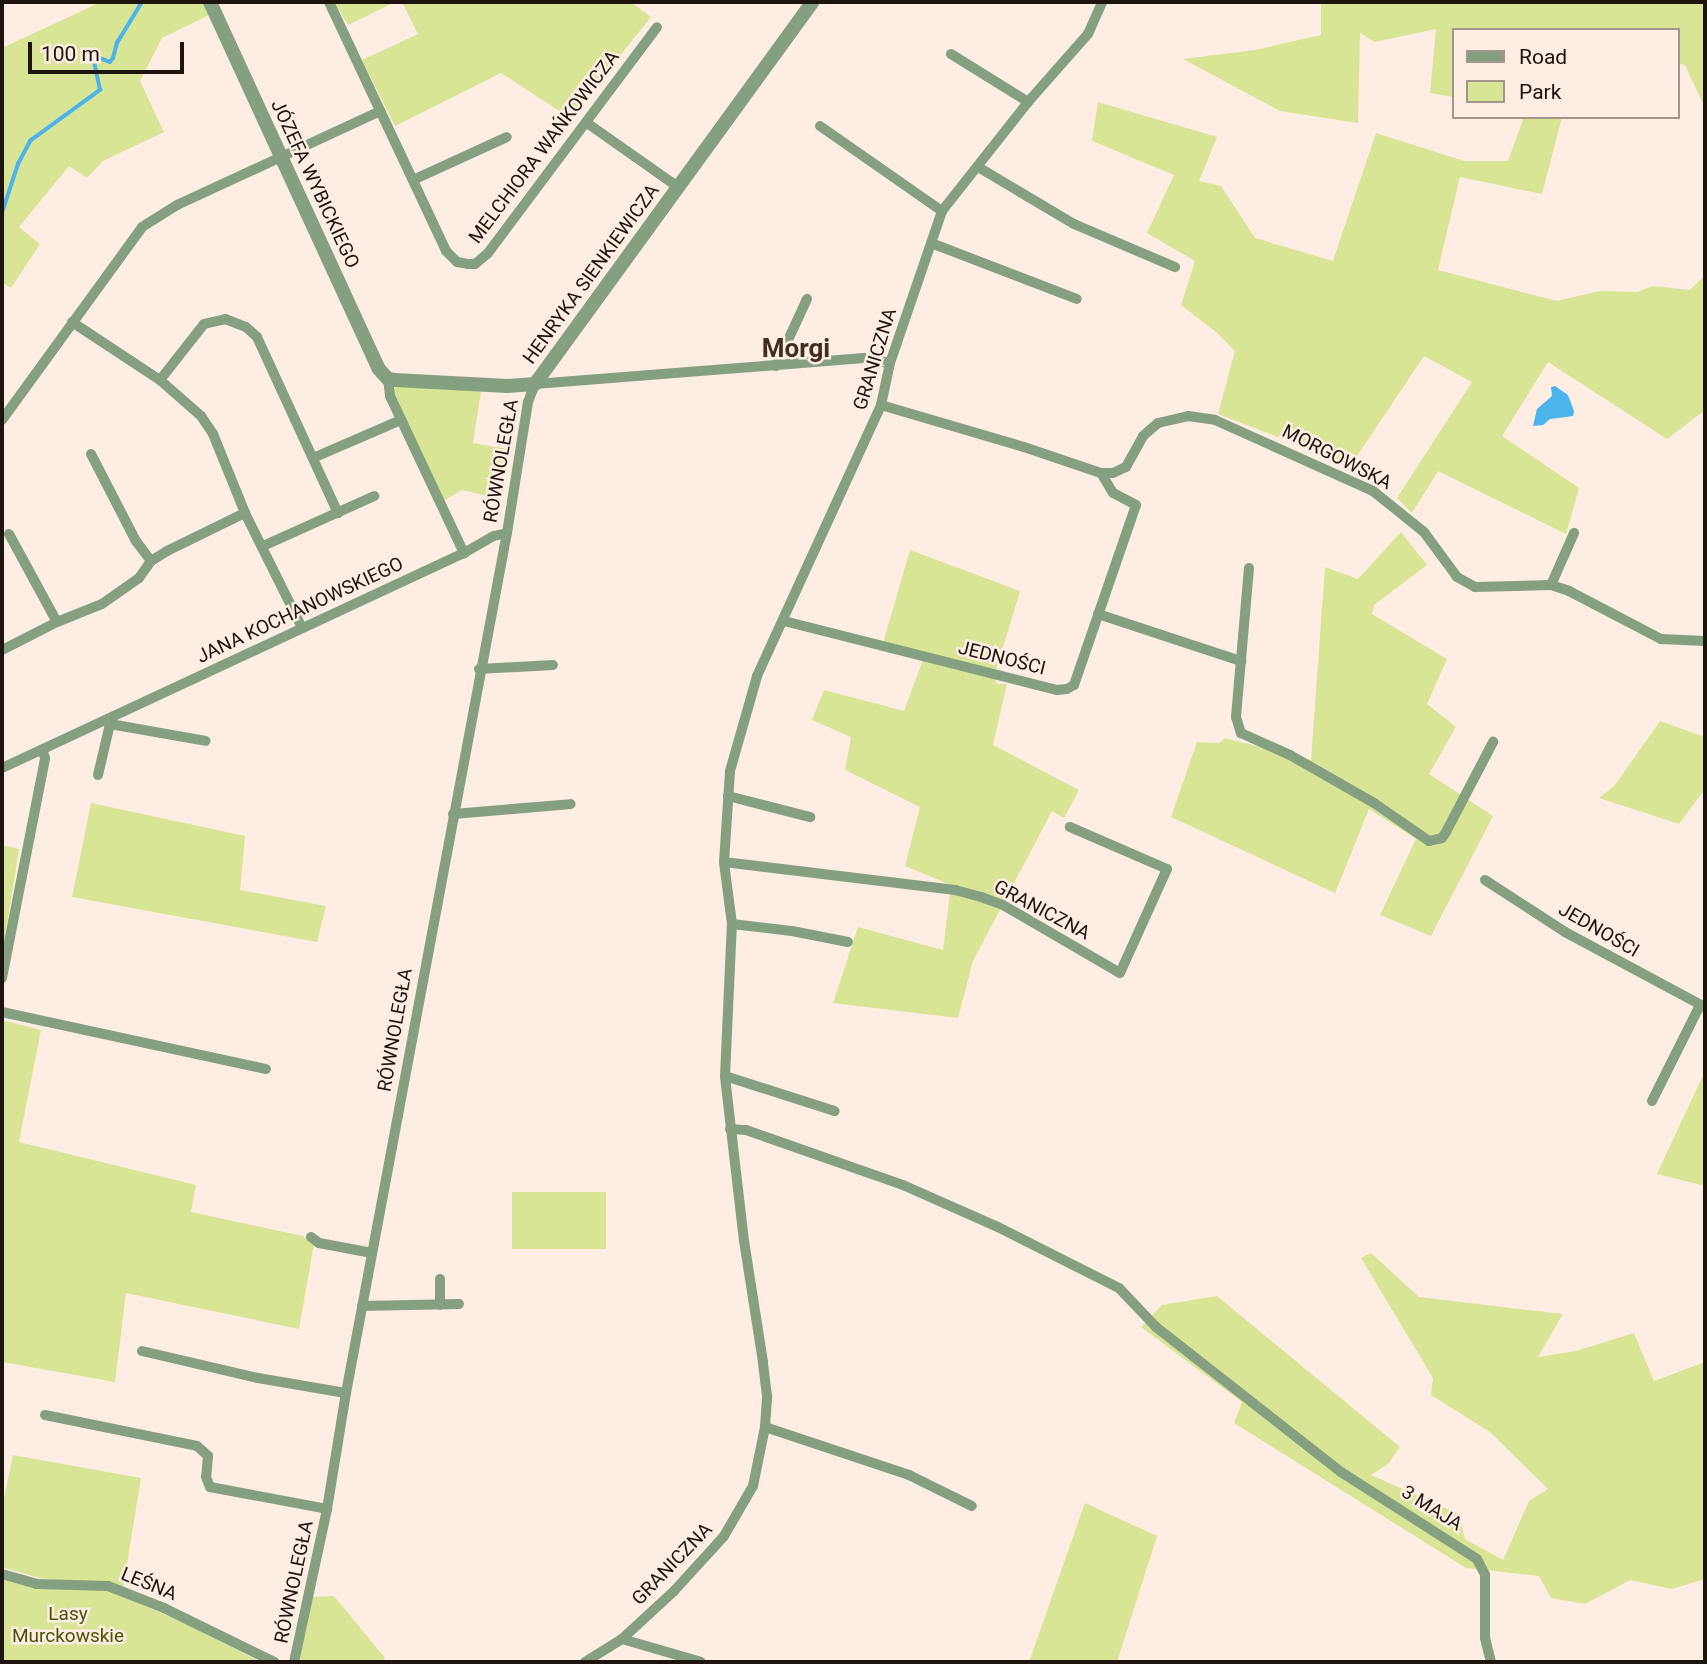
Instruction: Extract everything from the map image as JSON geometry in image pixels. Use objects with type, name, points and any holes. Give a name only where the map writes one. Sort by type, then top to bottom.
[{"type":"street","name":"JÓZEFA WYBICKIEGO","points":[[210,2],[378,368],[388,379],[390,396],[464,552]]},
{"type":"street","name":"MELCHIORA WAŃKOWICZA","points":[[328,2],[446,251],[457,262],[475,264],[488,253],[657,27]]},
{"type":"street","name":"HENRYKA SIENKIEWICZA","points":[[535,384],[813,2]]},
{"type":"street","name":"GRANICZNA","points":[[585,1662],[622,1639],[674,1591],[724,1536],[753,1486],[765,1427],[764,1373],[730,1129],[726,1076],[732,924],[724,862],[730,771],[757,676],[881,405],[890,363],[942,211],[1028,102],[1088,34],[1102,2]]},
{"type":"street","points":[[951,54],[1028,102]]},
{"type":"street","points":[[2,420],[134,236],[149,222],[177,205],[380,111]]},
{"type":"street","name":"HENRYKA SIENKIEWICZA","points":[[587,123],[678,187]]},
{"type":"street","points":[[820,126],[942,211]]},
{"type":"street","name":"MELCHIORA WAŃKOWICZA","points":[[413,180],[507,137]]},
{"type":"street","points":[[978,167],[1074,224],[1175,267]]},
{"type":"street","points":[[931,243],[1077,299]]},
{"type":"street","points":[[776,366],[807,299]]},
{"type":"street","points":[[160,380],[204,324],[214,320],[237,322],[257,337],[338,513]]},
{"type":"street","points":[[72,322],[160,380],[201,416],[213,433],[245,513],[302,628]]},
{"type":"street","points":[[388,379],[507,386],[864,358],[890,363]]},
{"type":"street","name":"RÓWNOLEGŁA","points":[[295,1662],[327,1509],[362,1306],[507,534],[528,402],[535,384]]},
{"type":"street","points":[[881,405],[1024,447],[1101,473],[1113,493],[1136,505],[1098,614],[1241,661]]},
{"type":"street","name":"MORGOWSKA","points":[[1101,473],[1113,474],[1126,467],[1143,436],[1158,423],[1188,416],[1215,420],[1373,491],[1424,532],[1440,551],[1447,568],[1466,582],[1475,586],[1551,585],[1661,639],[1705,641]]},
{"type":"street","points":[[313,458],[401,420]]},
{"type":"street","points":[[91,454],[136,541],[151,561]]},
{"type":"street","points":[[263,546],[374,496]]},
{"type":"street","points":[[2,650],[57,622],[102,604],[139,578],[151,561],[245,513]]},
{"type":"street","points":[[1551,585],[1574,533]]},
{"type":"street","points":[[9,534],[57,622]]},
{"type":"street","name":"JANA KOCHANOWSKIEGO","points":[[2,768],[109,721],[494,536],[507,534]]},
{"type":"street","points":[[1250,568],[1236,717],[1241,733],[1290,755],[1429,841],[1442,838],[1446,832],[1493,742]]},
{"type":"street","name":"JEDNOŚCI","points":[[784,621],[1057,690],[1074,685],[1098,614]]},
{"type":"street","points":[[480,669],[553,665]]},
{"type":"street","points":[[98,775],[109,721],[206,741]]},
{"type":"street","points":[[2,978],[45,758],[42,750]]},
{"type":"street","points":[[729,796],[810,817]]},
{"type":"street","points":[[453,814],[571,804]]},
{"type":"street","name":"GRANICZNA","points":[[724,862],[955,890],[981,897],[1003,905],[1120,973],[1167,869],[1070,827]]},
{"type":"street","name":"JEDNOŚCI","points":[[1485,880],[1565,932],[1703,1006],[1652,1101]]},
{"type":"street","points":[[732,924],[792,931],[848,942]]},
{"type":"street","points":[[2,1012],[265,1069]]},
{"type":"street","points":[[726,1076],[835,1111]]},
{"type":"street","name":"3 MAJA","points":[[730,1129],[771,1138],[903,1185],[998,1227],[1119,1288],[1156,1327],[1341,1472],[1477,1559],[1485,1574],[1485,1638],[1491,1662]]},
{"type":"street","points":[[311,1237],[319,1243],[372,1253]]},
{"type":"street","points":[[440,1279],[440,1305]]},
{"type":"street","points":[[362,1306],[459,1304]]},
{"type":"street","points":[[142,1351],[258,1378],[346,1393]]},
{"type":"street","name":"RÓWNOLEGŁA","points":[[45,1415],[197,1446],[208,1456],[206,1477],[210,1487],[327,1509]]},
{"type":"street","points":[[765,1427],[909,1475],[972,1506]]},
{"type":"street","name":"LEŚNA","points":[[2,1574],[37,1584],[108,1586],[164,1608],[274,1662]]},
{"type":"street","points":[[622,1639],[701,1662]]},
{"type":"green space","points":[[101,2],[203,2],[209,15],[162,38],[140,81],[164,132],[103,161],[87,178],[69,166],[19,227],[40,244],[11,288],[2,282],[2,48]]},
{"type":"green space","points":[[334,2],[395,2],[348,25]]},
{"type":"green space","points":[[402,2],[631,2],[651,17],[570,118],[501,73],[395,126],[362,60],[418,34]]},
{"type":"green space","points":[[1321,2],[1705,2],[1705,108],[1685,65],[1679,64],[1679,28],[1452,28],[1452,97],[1430,93],[1436,29],[1375,42],[1360,33],[1358,123],[1280,111],[1183,59],[1255,50],[1321,35]]},
{"type":"green space","points":[[1098,102],[1217,137],[1199,181],[1221,186],[1255,238],[1333,261],[1376,133],[1464,161],[1508,161],[1523,119],[1561,119],[1542,194],[1460,177],[1438,270],[1557,301],[1599,291],[1637,292],[1653,286],[1690,290],[1705,275],[1705,410],[1667,439],[1548,362],[1502,436],[1579,488],[1566,534],[1438,471],[1412,513],[1397,498],[1472,382],[1424,356],[1351,465],[1218,414],[1235,351],[1216,332],[1181,305],[1195,261],[1147,233],[1174,175],[1092,141]]},
{"type":"green space","points":[[397,385],[481,391],[473,443],[508,449],[500,499],[462,490],[443,501],[392,393]]},
{"type":"green space","points":[[1401,532],[1427,565],[1374,605],[1372,614],[1447,659],[1427,704],[1456,727],[1429,774],[1493,816],[1431,936],[1380,915],[1416,839],[1369,809],[1335,893],[1171,817],[1197,742],[1219,743],[1225,738],[1311,760],[1325,567],[1358,579]]},
{"type":"green space","points":[[910,550],[1020,591],[994,677],[997,684],[1007,684],[993,745],[1079,790],[1064,818],[1052,811],[973,961],[958,1018],[833,1003],[858,927],[943,950],[951,885],[905,866],[920,807],[845,770],[851,737],[812,720],[824,690],[904,711],[923,660],[881,650]]},
{"type":"green space","points":[[1660,721],[1705,737],[1705,789],[1679,824],[1599,798],[1615,785]]},
{"type":"green space","points":[[91,803],[245,836],[240,890],[326,906],[317,942],[72,897]]},
{"type":"green space","points":[[2,845],[19,849],[2,956]]},
{"type":"green space","points":[[2,1020],[41,1030],[19,1142],[196,1185],[191,1212],[303,1236],[314,1244],[299,1329],[126,1293],[115,1382],[2,1362]]},
{"type":"green space","points":[[1705,1071],[1705,1186],[1657,1174]]},
{"type":"green space","points":[[512,1192],[606,1192],[606,1249],[512,1249]]},
{"type":"green space","points":[[1371,1253],[1419,1297],[1563,1314],[1538,1357],[1576,1351],[1634,1333],[1654,1381],[1705,1362],[1705,1579],[1672,1589],[1630,1580],[1585,1604],[1551,1598],[1539,1576],[1466,1568],[1234,1423],[1242,1402],[1141,1327],[1162,1305],[1217,1296],[1400,1447],[1388,1464],[1371,1475],[1459,1514],[1465,1539],[1503,1560],[1529,1501],[1548,1489],[1490,1432],[1431,1395],[1433,1378],[1361,1258]]},
{"type":"green space","points":[[13,1455],[141,1478],[123,1588],[39,1578],[2,1567],[2,1508]]},
{"type":"green space","points":[[1085,1503],[1157,1536],[1117,1662],[1029,1662]]},
{"type":"green space","name":"Lasy Murckowskie","points":[[2,1578],[106,1589],[182,1622],[261,1662],[2,1662]]},
{"type":"green space","points":[[334,1596],[385,1658],[381,1662],[297,1662],[313,1597]]},
{"type":"water","points":[[1555,386],[1568,395],[1574,411],[1573,416],[1550,419],[1543,425],[1533,426],[1537,409],[1552,396],[1551,387]]},
{"type":"waterway","points":[[2,213],[18,164],[30,141],[100,90],[94,62],[97,57],[110,62],[117,43],[142,2]]},
{"type":"district","name":"Morgi","points":[[796,349]]}]
